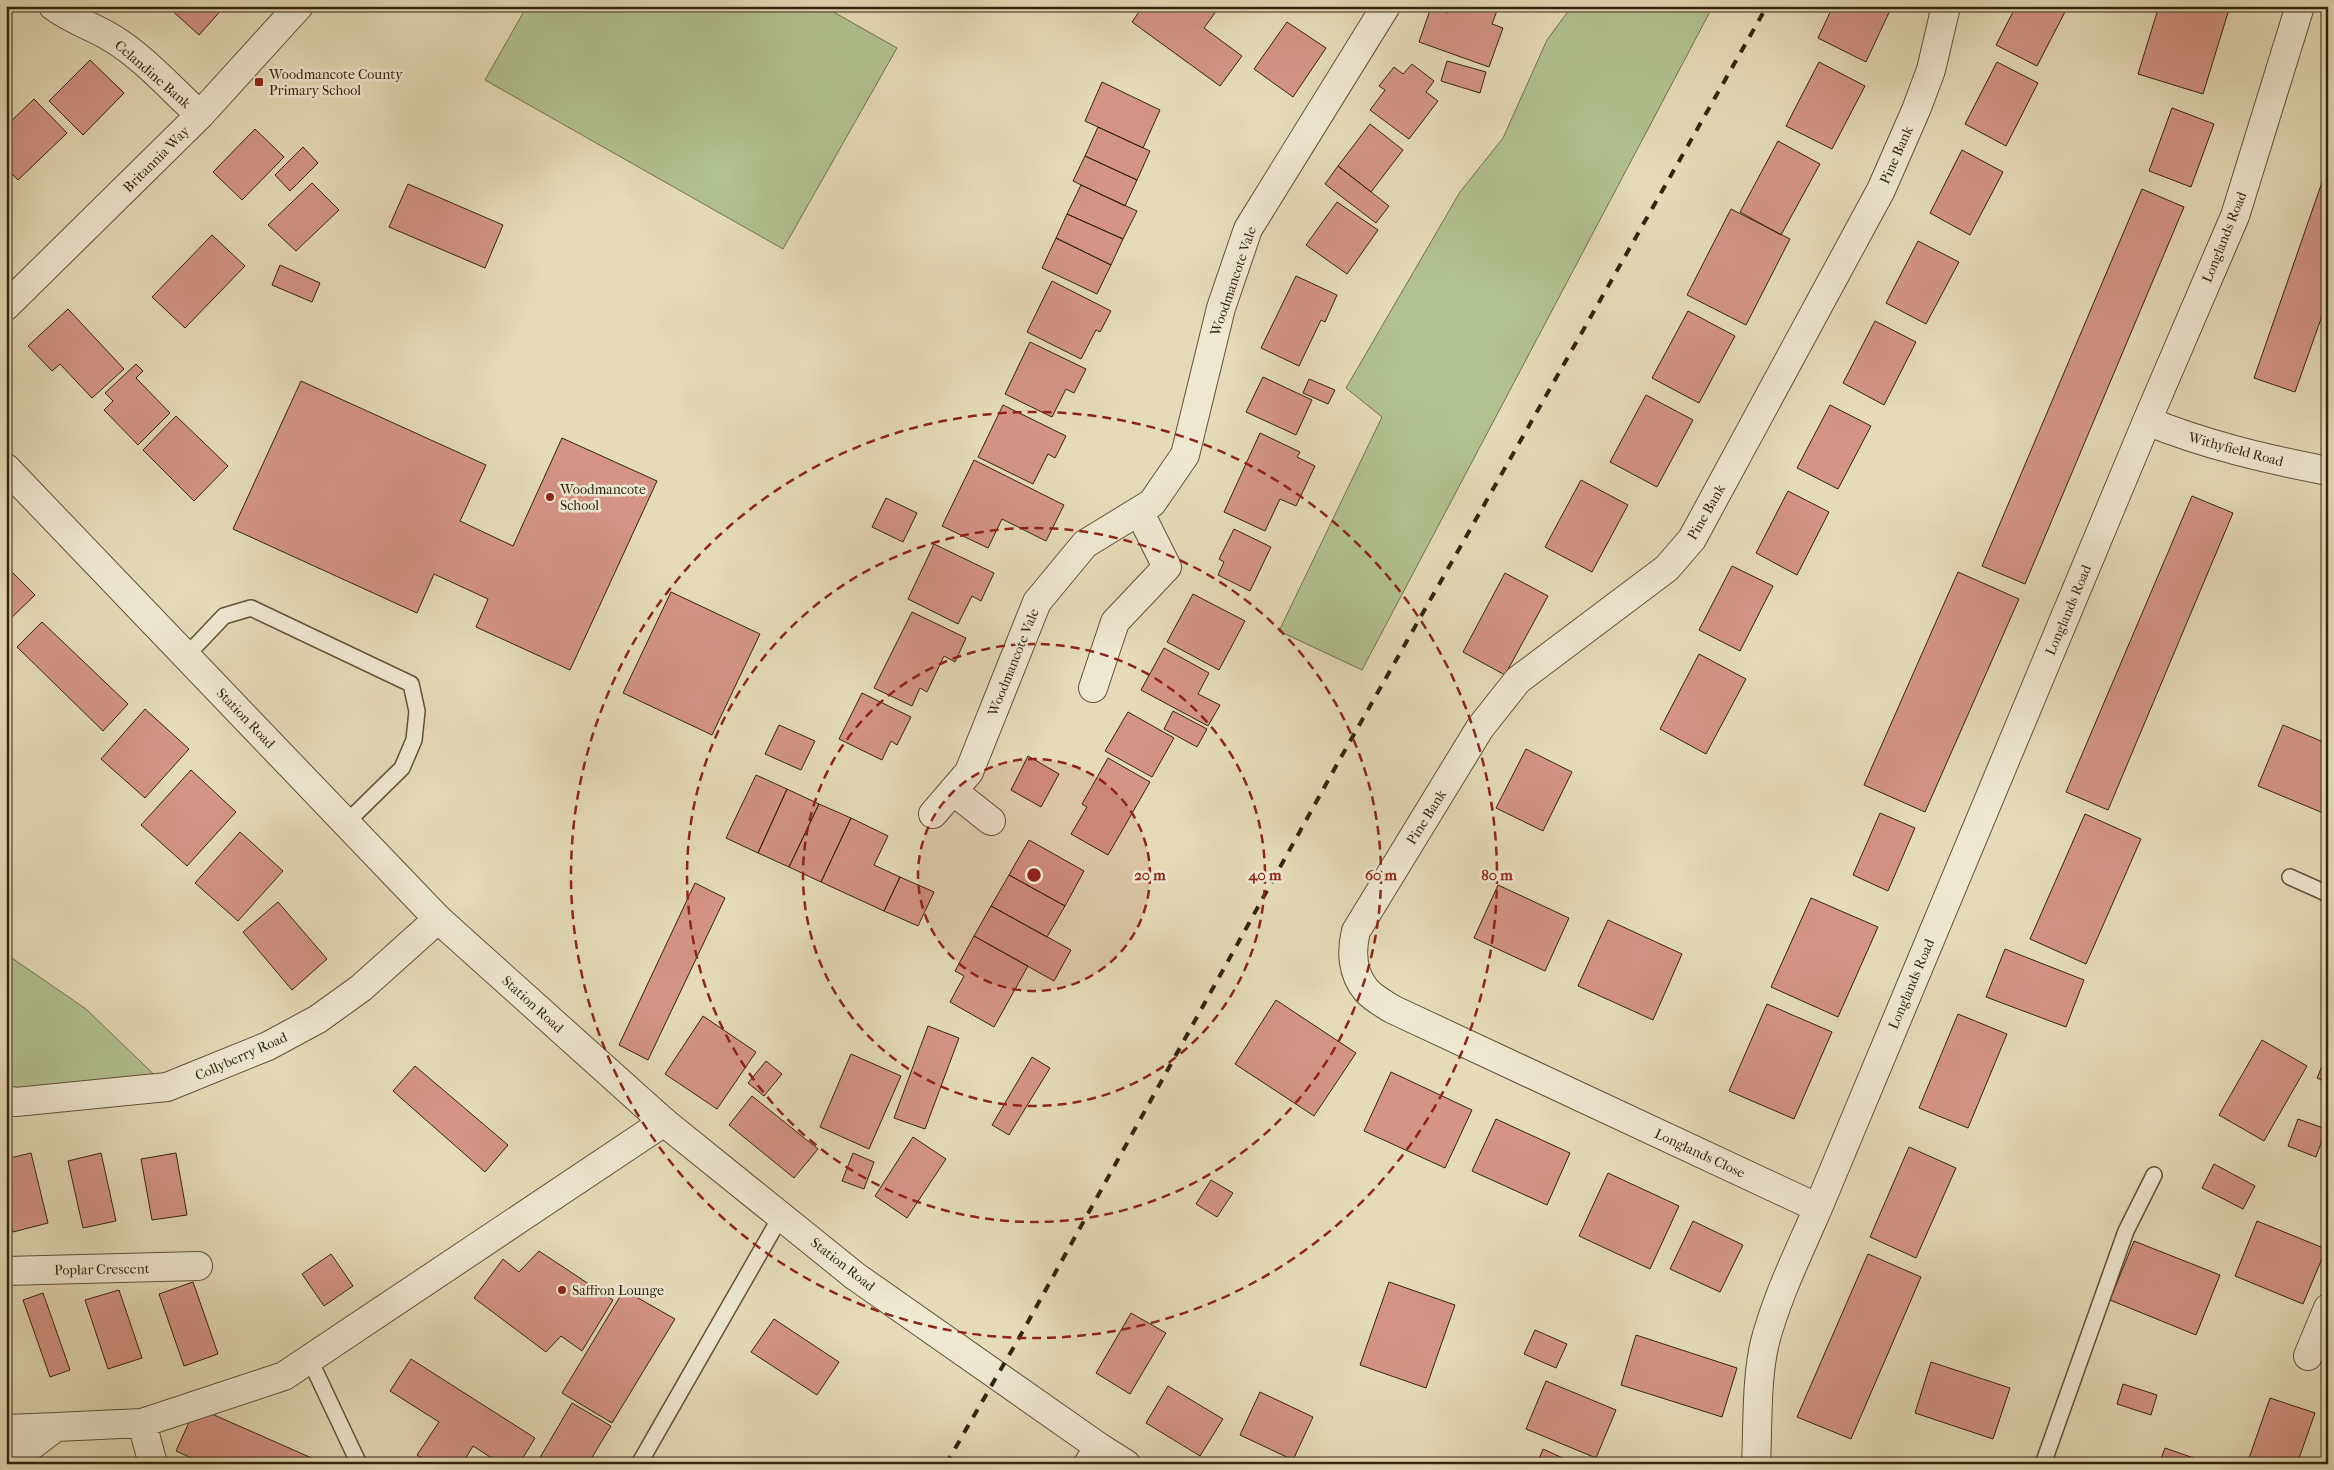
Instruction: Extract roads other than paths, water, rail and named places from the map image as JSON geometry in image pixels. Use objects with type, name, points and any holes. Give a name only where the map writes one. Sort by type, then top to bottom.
[{"type":"street","name":"Celandine Bank","points":[[53,6],[78,22],[110,37],[137,56],[200,115]]},
{"type":"street","name":"Britannia Way","points":[[6,306],[200,115],[300,6]]},
{"type":"street","name":"Woodmancote Vale","points":[[933,814],[969,772],[1036,602],[1085,544],[1152,503],[1185,456],[1221,308],[1248,228],[1386,6]]},
{"type":"street","name":"Pine Bank","points":[[1355,969],[1352,948],[1356,931],[1480,728],[1518,680],[1667,568],[1692,539],[1881,190],[1931,70],[1946,6]]},
{"type":"street","name":"Longlands Road","points":[[1818,1208],[2147,421],[2235,216],[2300,6]]},
{"type":"street","name":"Withyfield Road","points":[[2147,421],[2191,438],[2252,456],[2328,471]]},
{"type":"street","name":"Station Road","points":[[6,468],[438,919],[664,1122],[855,1276],[1094,1455],[1126,1464]]},
{"type":"street","points":[[1093,688],[1115,622],[1167,567],[1139,511]]},
{"type":"street","points":[[953,790],[991,821]]},
{"type":"street","name":"Collyberry Road","points":[[6,1100],[16,1102],[167,1088],[268,1046],[318,1019],[361,988],[438,919]]},
{"type":"street","name":"Longlands Close","points":[[1355,969],[1366,990],[1392,1009],[1818,1208]]},
{"type":"street","points":[[6,1428],[142,1423],[284,1376],[664,1122]]},
{"type":"street","points":[[1765,1464],[1756,1464],[1759,1390],[1764,1344],[1780,1297],[1818,1208]]},
{"type":"street","name":"Poplar Crescent","points":[[6,1271],[198,1266]]},
{"type":"street","points":[[2308,1356],[2328,1308]]},
{"type":"street","points":[[142,1423],[153,1464]]},
{"type":"street","points":[[7,1464],[56,1427]]},
{"type":"lane","points":[[186,656],[224,616],[251,608],[411,684],[416,711],[414,740],[402,768],[346,823]]},
{"type":"lane","points":[[2290,877],[2328,894]]},
{"type":"lane","points":[[2043,1464],[2126,1231],[2154,1175]]},
{"type":"lane","points":[[639,1464],[781,1216]]},
{"type":"lane","points":[[309,1358],[359,1464]]},
{"type":"railway","points":[[946,1464],[1019,1338],[1340,759],[1767,6]]},
{"type":"place","name":"Woodmancote County Primary School","points":[[259,82]]},
{"type":"place","name":"Woodmancote School","points":[[550,497]]},
{"type":"place","name":"Saffron Lounge","points":[[562,1290]]}]
